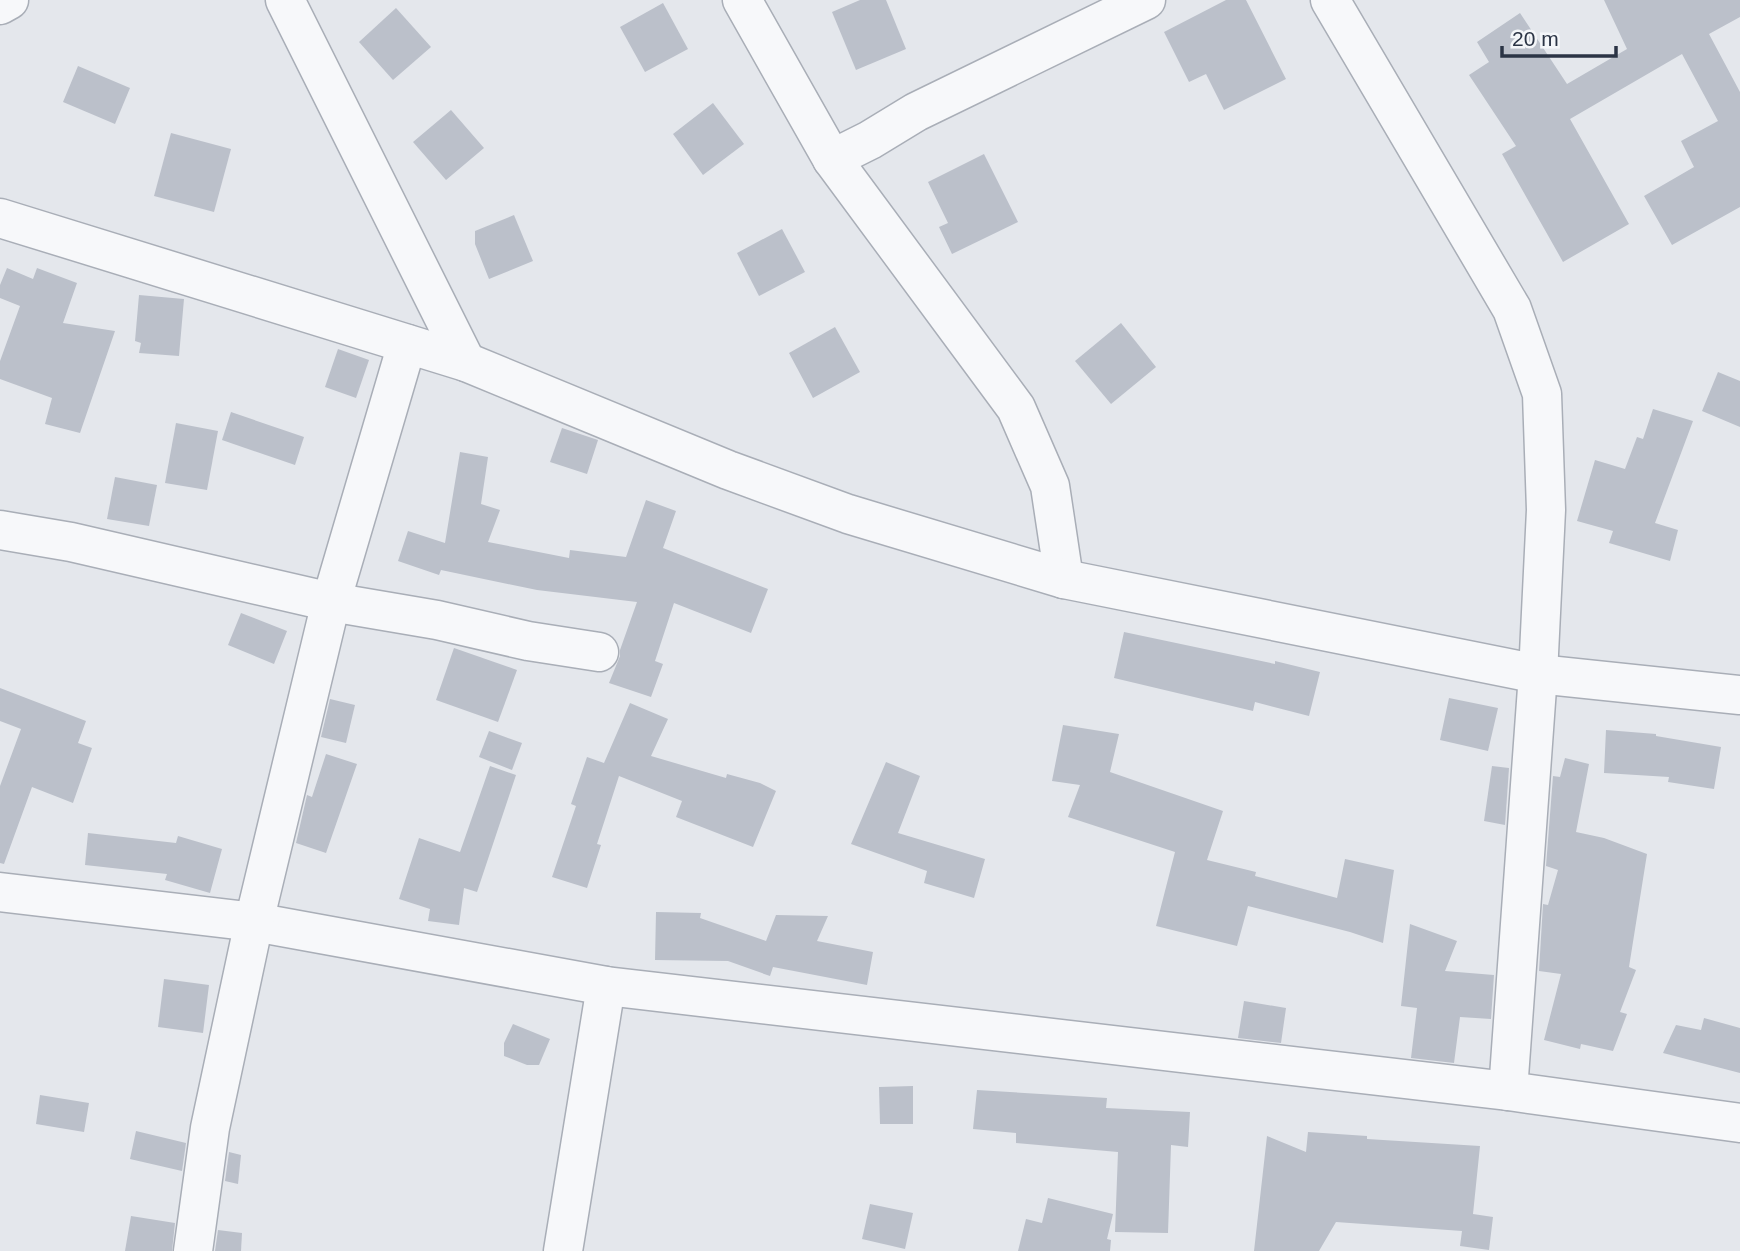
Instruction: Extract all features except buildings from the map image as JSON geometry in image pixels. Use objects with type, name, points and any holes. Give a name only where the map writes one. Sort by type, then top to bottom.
[{"type":"street","points":[[0,5],[9,0]]},
{"type":"street","points":[[285,0],[466,362]]},
{"type":"street","points":[[743,0],[832,159],[1016,408],[1050,486],[1064,579]]},
{"type":"street","points":[[832,159],[916,113],[1146,0]]},
{"type":"street","points":[[1330,0],[1511,309],[1542,394],[1546,510],[1538,674],[1508,1091]]},
{"type":"street","points":[[0,218],[466,362],[728,470],[848,514],[1064,579],[1538,674],[1740,695]]},
{"type":"street","points":[[193,1251],[210,1128],[254,922],[331,602],[407,344]]},
{"type":"street","points":[[0,530],[71,542],[331,602],[437,620],[528,641],[599,652]]},
{"type":"street","points":[[0,892],[254,922],[606,986],[1508,1091],[1740,1123]]},
{"type":"street","points":[[563,1251],[606,986]]}]
